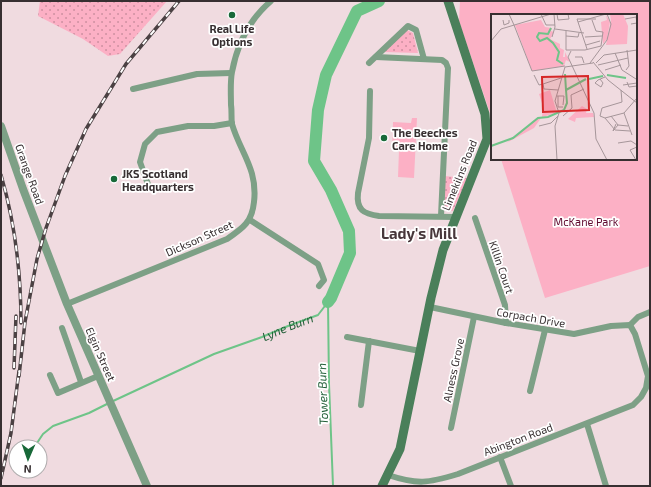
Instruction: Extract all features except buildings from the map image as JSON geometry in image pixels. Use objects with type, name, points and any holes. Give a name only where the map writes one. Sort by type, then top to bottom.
[{"type":"main road","name":"Limekilns Road","points":[[382,486],[400,449],[443,250],[486,139],[485,114],[448,1]]},
{"type":"street","points":[[270,1],[255,17],[242,40],[231,73],[232,123],[252,171],[255,182],[254,208],[250,220],[318,264],[324,280],[320,286]]},
{"type":"street","points":[[369,63],[408,26],[416,30],[424,59]]},
{"type":"street","points":[[376,57],[442,60],[446,63],[448,68],[441,216]]},
{"type":"street","points":[[133,89],[197,74],[231,73]]},
{"type":"street","points":[[370,91],[369,138],[358,193],[357,202],[359,208],[369,215],[379,216],[456,217]]},
{"type":"street","points":[[149,187],[140,162],[144,144],[157,132],[188,126],[214,126],[232,123]]},
{"type":"street","name":"Grange Road","points":[[1,126],[40,230]]},
{"type":"street","name":"Killin Court","points":[[475,218],[505,305],[506,323]]},
{"type":"street","name":"Dickson Street","points":[[67,304],[227,239],[240,230],[250,220]]},
{"type":"street","name":"Elgin Street","points":[[40,230],[67,304],[147,486]]},
{"type":"street","name":"Corpach Drive","points":[[430,307],[474,317],[574,334],[611,326],[630,325]]},
{"type":"street","points":[[648,388],[648,376],[635,334],[630,325],[638,317],[650,312]]},
{"type":"street","name":"Alness Grove","points":[[451,428],[474,317]]},
{"type":"street","points":[[62,328],[81,382]]},
{"type":"street","points":[[530,391],[545,330]]},
{"type":"street","points":[[348,337],[420,351]]},
{"type":"street","points":[[361,405],[369,341]]},
{"type":"street","points":[[50,375],[58,393],[98,376]]},
{"type":"street","name":"Abington Road","points":[[388,475],[422,484],[458,474],[633,405],[648,388]]},
{"type":"street","points":[[587,424],[606,485],[599,486]]},
{"type":"street","points":[[500,457],[511,486]]},
{"type":"green space","points":[[40,1],[167,1],[120,54],[108,56],[83,39],[38,16]]},
{"type":"green space","name":"McKane Park","points":[[460,1],[650,1],[650,266],[545,298],[501,160],[637,160],[637,14],[491,14],[491,116],[459,21]]},
{"type":"green space","points":[[407,30],[413,33],[418,53],[384,52]]},
{"type":"green space","name":"McKane Park","points":[[491,116],[491,140],[490,138]]},
{"type":"green space","points":[[412,118],[417,118],[414,178],[398,177],[399,150],[392,150],[393,122],[411,123]]},
{"type":"green space","points":[[444,176],[467,178],[453,211],[443,210]]},
{"type":"waterway","name":"Lyne Burn","points":[[328,302],[350,253],[349,231],[331,190],[314,161],[318,110],[326,75],[357,11],[379,1]]},
{"type":"waterway","name":"Tower Burn","points":[[328,302],[329,384],[333,486]]},
{"type":"waterway","name":"Lyne Burn","points":[[111,402],[214,354],[318,315],[328,302]]},
{"type":"waterway","name":"Lyne Burn","points":[[40,439],[43,434],[53,426],[89,413],[107,404]]},
{"type":"railway","points":[[19,376],[25,322],[37,259],[46,228],[65,176],[86,129],[126,64],[179,1]]},
{"type":"railway","points":[[1,175],[10,211],[16,248],[20,286],[21,323]]},
{"type":"railway","points":[[14,368],[16,316]]},
{"type":"railway","points":[[1,478],[11,433],[19,371]]},
{"type":"place","name":"Real Life Options","points":[[232,15]]},
{"type":"place","name":"The Beeches Care Home","points":[[384,138]]},
{"type":"place","name":"JKS Scotland Headquarters","points":[[114,179]]},
{"type":"district","name":"Lady's Mill","points":[[419,233]]}]
